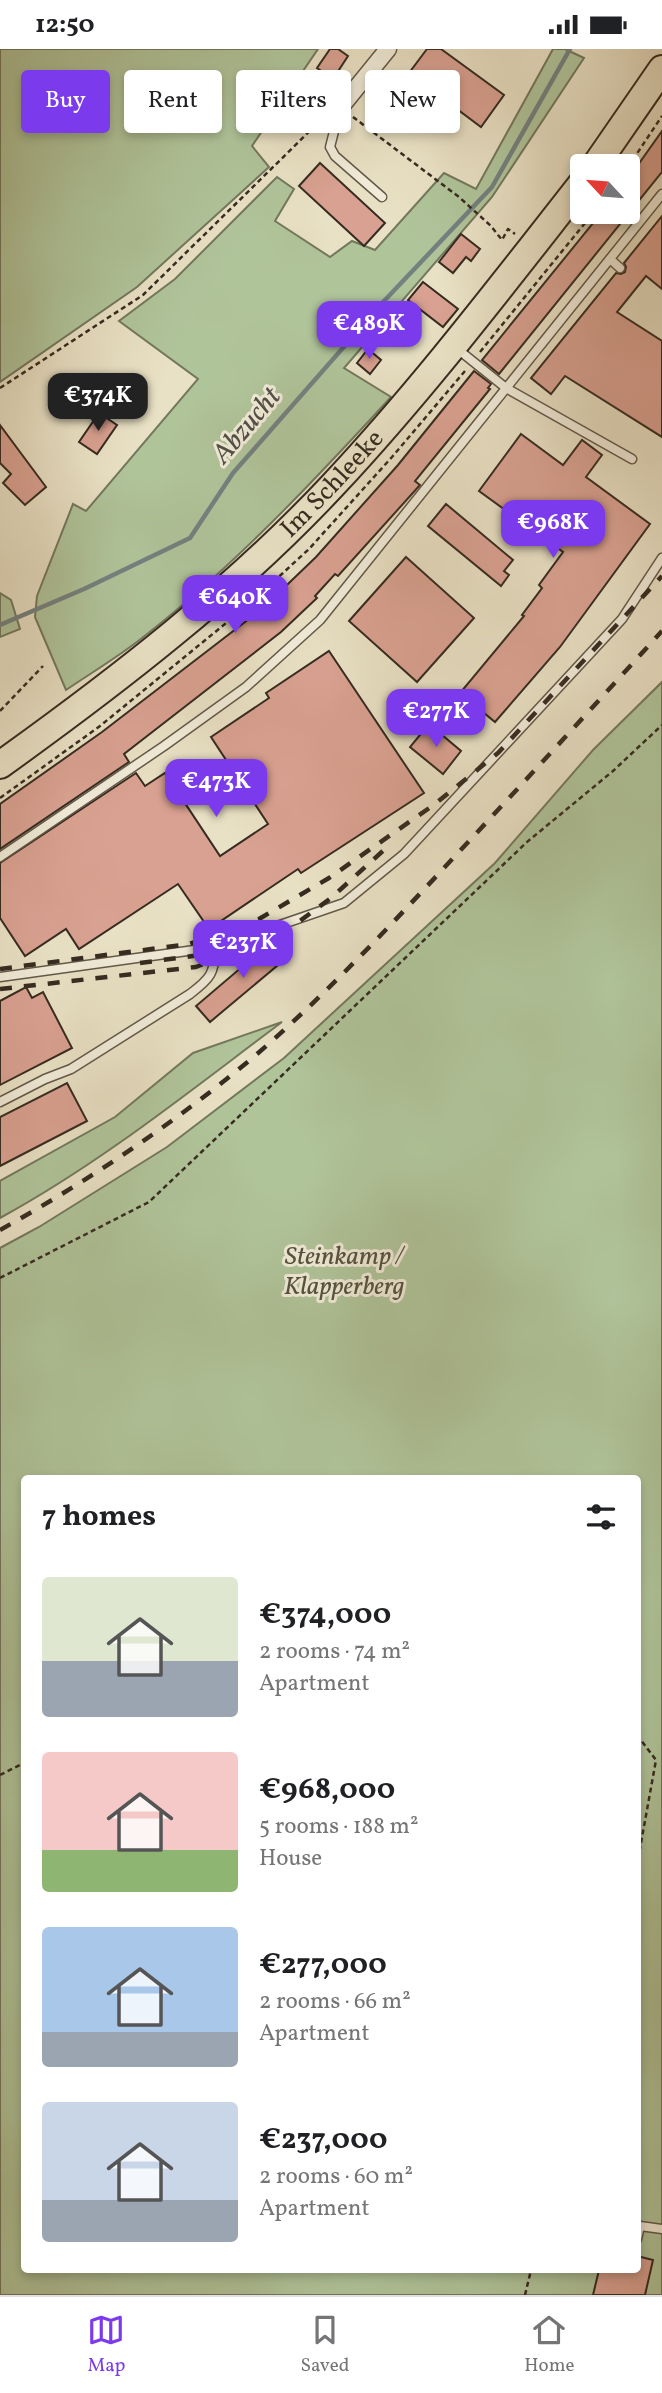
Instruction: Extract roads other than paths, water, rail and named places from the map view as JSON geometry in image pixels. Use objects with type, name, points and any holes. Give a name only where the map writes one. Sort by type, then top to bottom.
[{"type":"main road","points":[[602,154],[662,69]]},
{"type":"main road","name":"Im Schleeke","points":[[0,765],[65,717],[232,584],[333,485],[453,345],[570,199]]},
{"type":"street","points":[[351,94],[388,49]]},
{"type":"lane","points":[[334,133],[330,147],[335,156],[382,197]]},
{"type":"lane","points":[[0,857],[246,687],[320,620],[662,194]]},
{"type":"lane","points":[[610,260],[620,268]]},
{"type":"lane","points":[[453,345],[506,388],[632,459]]},
{"type":"lane","points":[[0,978],[216,947],[344,903],[404,854],[622,619],[662,558]]},
{"type":"lane","points":[[0,1102],[71,1069],[190,994],[209,980],[215,968],[216,947]]},
{"type":"lane","points":[[641,2226],[662,2229]]},
{"type":"waterway","name":"Abzucht","points":[[0,625],[84,589],[190,538],[233,473],[385,300],[492,187],[570,49]]},
{"type":"railway","points":[[0,969],[189,944],[259,919],[329,878],[435,804],[498,753],[662,576]]},
{"type":"railway","points":[[0,1230],[97,1172],[160,1129],[221,1084],[277,1036],[331,986],[407,907],[662,631]]},
{"type":"railway","points":[[0,989],[196,967],[285,932],[331,898],[385,849]]},
{"type":"railway","points":[[140,963],[200,955],[253,930]]},
{"type":"park label","name":"Steinkamp / Klapperberg","points":[[344,1272]]}]
